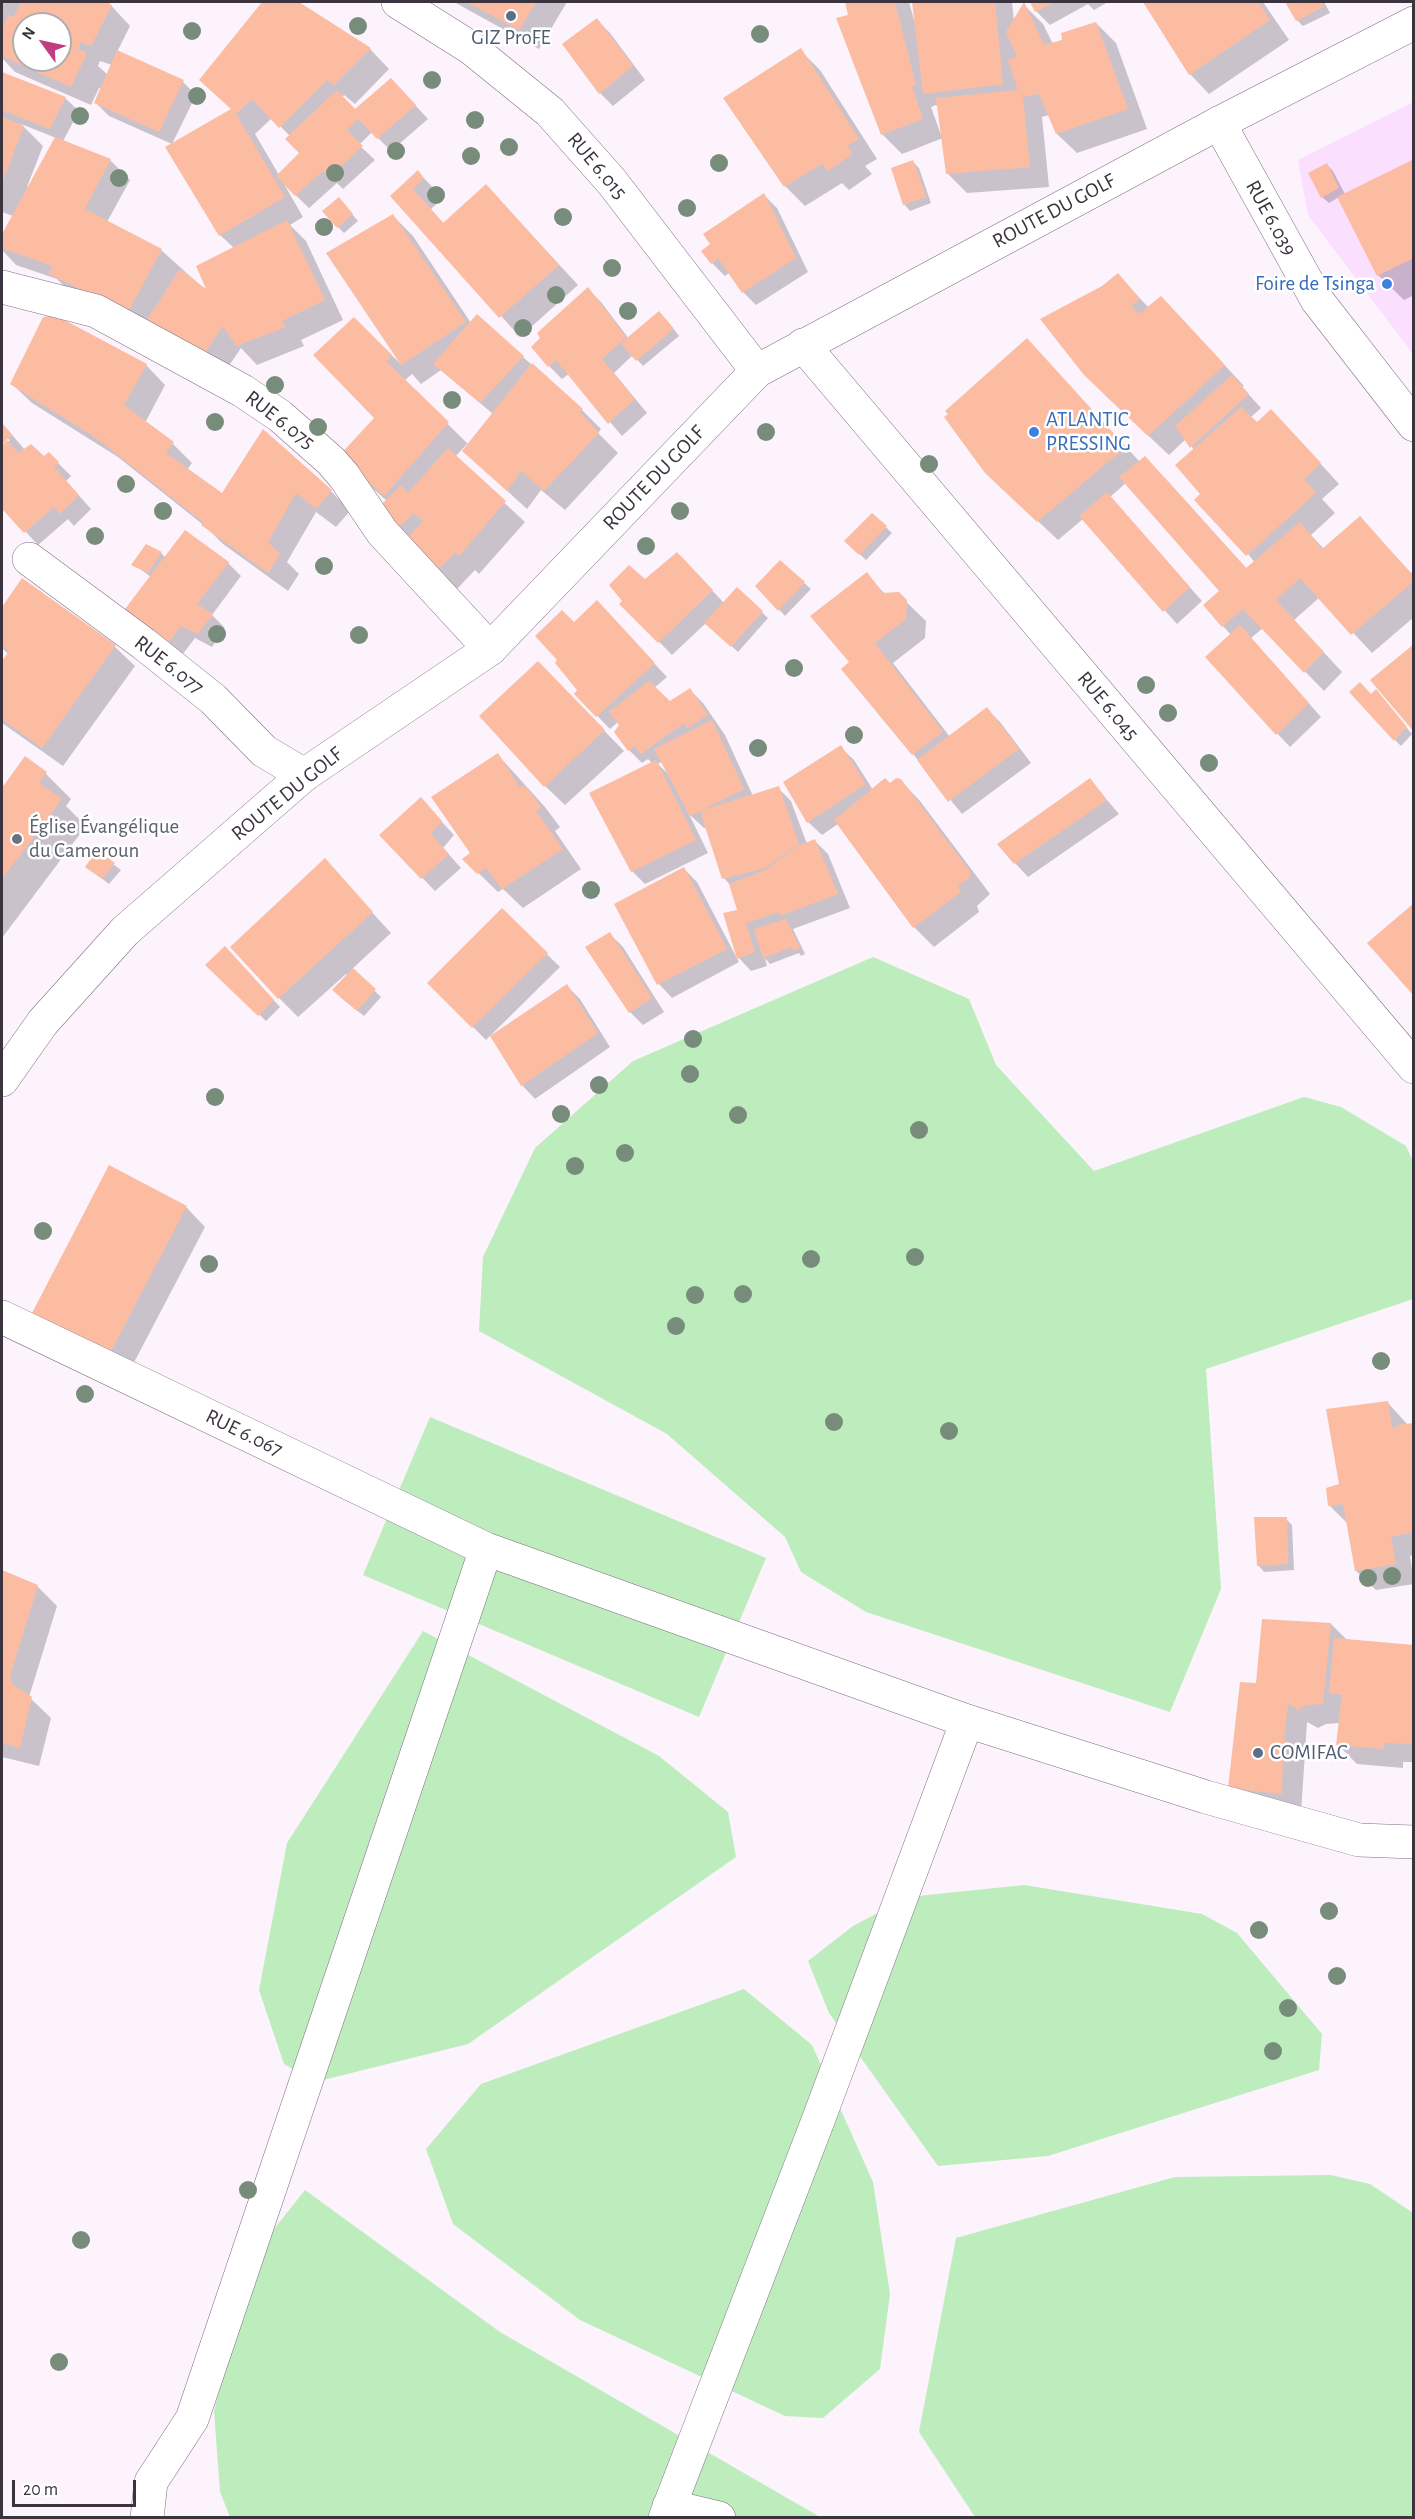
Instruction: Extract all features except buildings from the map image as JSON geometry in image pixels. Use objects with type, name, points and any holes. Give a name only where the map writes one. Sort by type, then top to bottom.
[{"type":"street","name":"RUE 6.015","points":[[398,2],[471,48],[550,112],[612,182],[757,371]]},
{"type":"street","name":"ROUTE DU GOLF","points":[[2,1080],[43,1022],[125,931],[304,776],[490,649],[757,371],[1219,123],[1413,23]]},
{"type":"street","name":"RUE 6.039","points":[[1219,123],[1317,300],[1413,425]]},
{"type":"street","name":"RUE 6.075","points":[[2,286],[96,311],[243,391],[280,416],[331,460],[382,532],[490,649]]},
{"type":"street","name":"RUE 6.045","points":[[803,345],[1413,1067]]},
{"type":"street","name":"RUE 6.077","points":[[29,559],[144,644],[213,699],[264,751],[304,776]]},
{"type":"street","name":"RUE 6.067","points":[[2,1317],[486,1549],[967,1721],[1206,1797],[1359,1840],[1413,1842]]},
{"type":"street","points":[[147,2517],[151,2482],[192,2419],[486,1549]]},
{"type":"street","points":[[719,2517],[667,2512],[819,2118],[967,1721]]},
{"type":"shaded area","name":"Foire de Tsinga","points":[[1413,102],[1413,354],[1308,215],[1298,160]]},
{"type":"green space","points":[[873,957],[969,999],[996,1065],[1094,1171],[1304,1097],[1341,1107],[1406,1146],[1413,1161],[1413,1299],[1206,1369],[1221,1589],[1170,1712],[866,1612],[801,1572],[785,1537],[667,1434],[479,1331],[483,1257],[535,1148],[633,1061]]},
{"type":"green space","points":[[430,1417],[766,1558],[699,1717],[363,1575]]},
{"type":"green space","points":[[423,1631],[659,1756],[728,1812],[736,1857],[468,2044],[315,2082],[284,2064],[259,1990],[287,1843]]},
{"type":"green space","points":[[1024,1885],[1202,1914],[1237,1933],[1322,2034],[1319,2070],[1048,2156],[938,2166],[829,2013],[808,1961],[853,1926],[908,1897]]},
{"type":"green space","points":[[744,1989],[812,2045],[873,2182],[890,2294],[880,2369],[823,2418],[785,2416],[580,2320],[453,2224],[426,2149],[481,2084]]},
{"type":"green space","points":[[1331,2175],[1370,2184],[1413,2213],[1413,2517],[975,2517],[919,2432],[956,2238],[1175,2177]]},
{"type":"green space","points":[[305,2190],[500,2332],[820,2517],[230,2517],[220,2492],[214,2411],[255,2253]]},
{"type":"place","name":"GIZ ProFE","points":[[511,16]]},
{"type":"place","name":"Foire de Tsinga","points":[[1387,284]]},
{"type":"place","name":"ATLANTIC PRESSING","points":[[1034,432]]},
{"type":"place","name":"Église Évangélique du Cameroun","points":[[17,839]]},
{"type":"place","name":"COMIFAC","points":[[1258,1753]]}]
